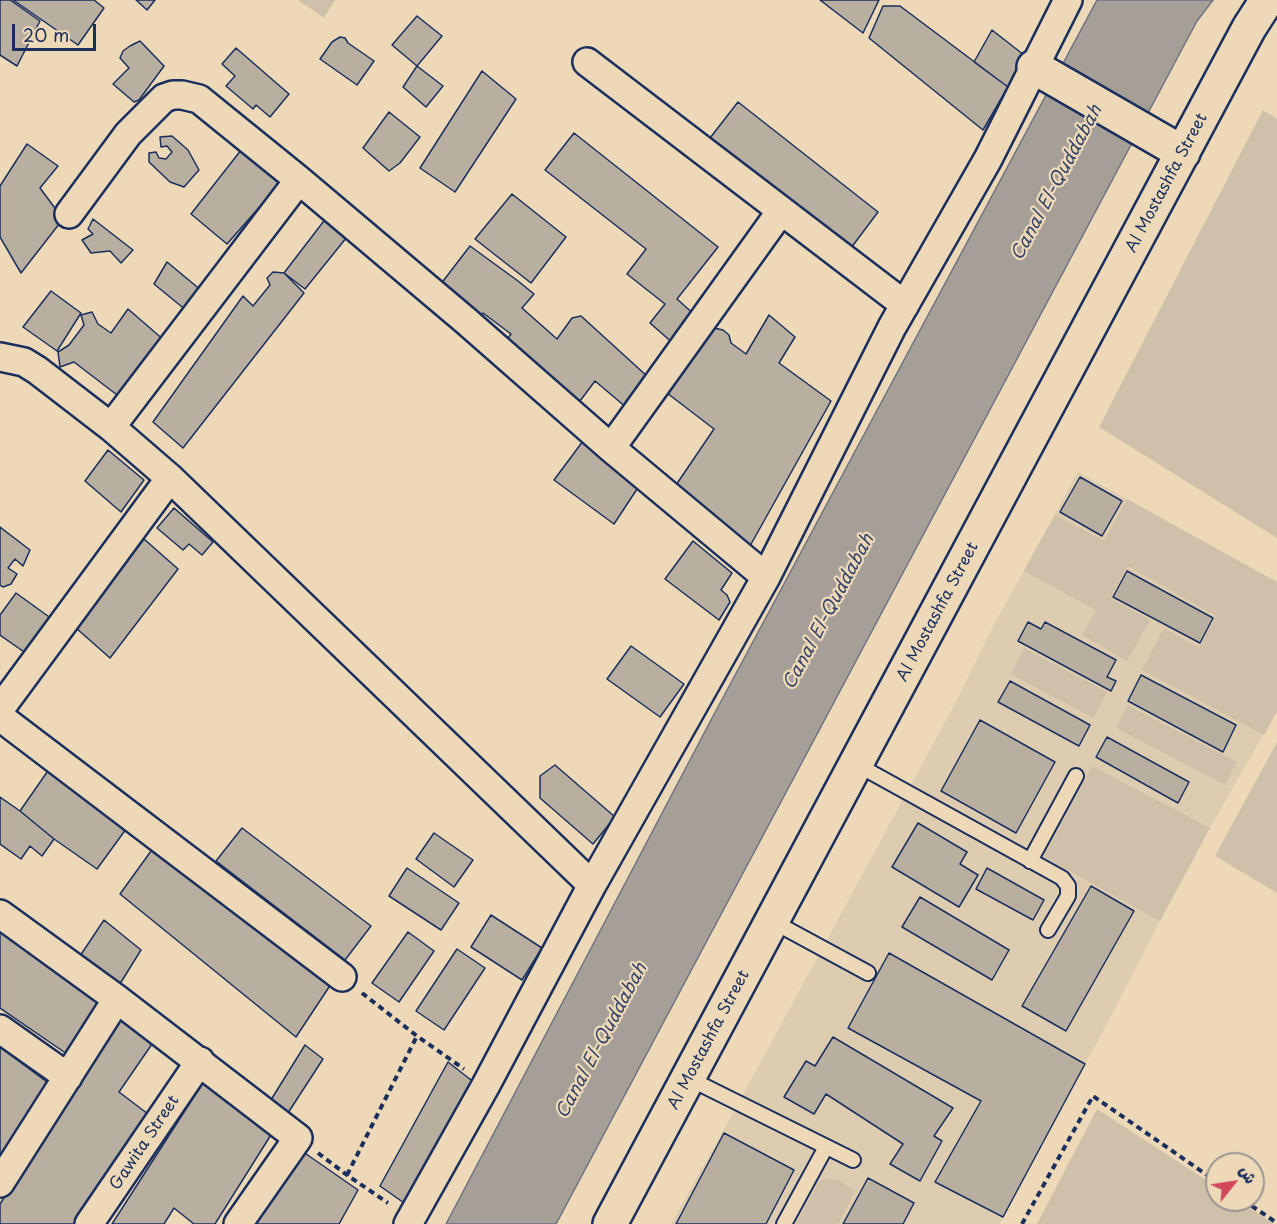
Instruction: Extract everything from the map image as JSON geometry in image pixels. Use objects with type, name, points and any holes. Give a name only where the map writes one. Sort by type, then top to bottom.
[{"type":"main road","name":"Al Mostashfa Street","points":[[610,1224],[856,764],[1170,145],[1267,0]]},
{"type":"main road","points":[[1041,71],[1170,145]]},
{"type":"street","points":[[410,1221],[592,885],[766,577],[892,327],[1041,71],[1068,0]]},
{"type":"street","points":[[587,62],[905,305]]},
{"type":"street","points":[[69,214],[128,134],[164,98],[182,95],[199,99],[299,180],[465,320],[611,448],[766,577]]},
{"type":"street","points":[[111,428],[299,180]]},
{"type":"street","points":[[611,448],[781,211]]},
{"type":"street","points":[[0,357],[24,362],[36,370],[111,428],[170,478],[592,885]]},
{"type":"street","points":[[0,709],[170,478]]},
{"type":"street","points":[[0,717],[342,977]]},
{"type":"street","points":[[0,914],[200,1061],[298,1138],[238,1224]]},
{"type":"street","points":[[1,1177],[117,999]]},
{"type":"street","points":[[0,1029],[68,1077]]},
{"type":"street","name":"Gawita Street","points":[[89,1224],[200,1061]]},
{"type":"lane","points":[[856,764],[1062,878],[1068,886],[1068,896],[1048,930]]},
{"type":"lane","points":[[1030,861],[1077,776]]},
{"type":"lane","points":[[772,921],[868,974]]},
{"type":"lane","points":[[688,1078],[853,1160]]},
{"type":"lane","points":[[784,1224],[826,1147]]},
{"type":"path","points":[[342,977],[417,1036],[486,1084]]},
{"type":"path","points":[[346,1174],[417,1036]]},
{"type":"path","points":[[1022,1224],[1093,1096],[1205,1174]]},
{"type":"path","points":[[298,1138],[410,1221]]},
{"type":"path","points":[[1261,1212],[1277,1223]]},
{"type":"shaded area","points":[[298,0],[335,0],[324,18]]},
{"type":"shaded area","points":[[1263,110],[1277,119],[1277,538],[1099,427]]},
{"type":"shaded area","points":[[1078,472],[1277,582],[1277,711],[1210,828],[999,1224],[671,1224],[958,698],[992,628]]},
{"type":"shaded area","points":[[1127,499],[1277,582],[1277,711],[1264,735],[1142,670],[1164,628],[1199,648],[1216,616],[1128,566],[1110,598],[1150,620],[1127,661],[1082,635],[1096,610],[1024,571],[1055,515],[1104,541]]},
{"type":"shaded area","points":[[1024,648],[1107,692],[1093,718],[1011,674]]},
{"type":"shaded area","points":[[1127,705],[1237,762],[1225,785],[1116,728]]},
{"type":"shaded area","points":[[1277,742],[1277,893],[1215,856]]},
{"type":"shaded area","points":[[1092,766],[1210,828],[1160,921],[1044,857]]},
{"type":"shaded area","points":[[1097,1109],[1205,1179],[1205,1212],[1256,1212],[1274,1224],[1037,1224]]},
{"type":"shaded area","points":[[829,1178],[840,1181],[855,1191],[838,1224],[796,1224],[819,1181]]},
{"type":"water","name":"Canal El-Quddabah","points":[[1097,0],[1213,0],[1197,21],[556,1224],[446,1224],[711,720]]},
{"type":"building","points":[[0,0],[10,0],[40,21],[17,66],[0,55]]},
{"type":"building","points":[[13,0],[94,0],[104,8],[78,45]]},
{"type":"building","points":[[136,0],[155,0],[147,10]]},
{"type":"building","points":[[820,0],[879,0],[863,33]]},
{"type":"building","points":[[883,6],[900,6],[1008,87],[983,130],[869,38]]},
{"type":"building","points":[[417,16],[442,36],[417,66],[392,45]]},
{"type":"building","points":[[992,30],[1024,55],[1008,87],[974,62]]},
{"type":"building","points":[[340,37],[345,38],[348,43],[374,61],[357,85],[320,59],[332,42]]},
{"type":"building","points":[[140,41],[164,66],[139,100],[134,102],[113,84],[129,68],[120,58],[123,51]]},
{"type":"building","points":[[236,48],[289,94],[270,117],[256,105],[253,109],[226,86],[235,76],[222,64]]},
{"type":"building","points":[[417,66],[443,86],[426,107],[403,87]]},
{"type":"building","points":[[482,71],[516,99],[455,192],[420,168]]},
{"type":"building","points":[[738,102],[878,212],[845,256],[703,147]]},
{"type":"building","points":[[389,112],[420,137],[400,163],[389,171],[363,148]]},
{"type":"building","points":[[574,133],[718,247],[677,299],[696,316],[675,345],[650,323],[665,304],[627,274],[646,249],[545,170]]},
{"type":"building","points":[[172,136],[188,150],[199,170],[184,187],[170,182],[149,162],[149,153],[156,152],[159,158],[166,159],[172,152],[167,146],[161,147],[160,137]]},
{"type":"building","points":[[27,144],[58,166],[40,188],[63,219],[21,273],[0,237],[0,186]]},
{"type":"building","points":[[245,145],[285,178],[227,244],[191,214]]},
{"type":"building","points":[[512,194],[566,237],[531,283],[475,239]]},
{"type":"building","points":[[330,213],[351,232],[305,289],[284,273]]},
{"type":"building","points":[[93,219],[133,250],[121,263],[110,251],[91,253],[82,240],[93,234],[88,229]]},
{"type":"building","points":[[470,246],[534,294],[522,308],[557,339],[572,318],[581,316],[648,377],[627,408],[595,381],[577,405],[503,345],[511,334],[483,313],[478,322],[437,289]]},
{"type":"building","points":[[167,262],[202,291],[187,311],[154,284]]},
{"type":"building","points":[[273,272],[284,273],[304,293],[183,448],[153,422],[243,296],[253,306],[270,285],[267,278]]},
{"type":"building","points":[[51,291],[81,313],[57,351],[23,327]]},
{"type":"building","points":[[128,309],[165,341],[121,398],[74,362],[60,367],[58,352],[69,345],[84,325],[81,315],[92,312],[98,324],[111,333]]},
{"type":"building","points":[[769,315],[795,337],[779,363],[831,401],[750,546],[676,485],[714,429],[667,393],[697,343],[714,328],[723,330],[729,335],[731,343],[746,354]]},
{"type":"building","points":[[586,437],[641,483],[614,524],[554,480]]},
{"type":"building","points":[[108,450],[144,480],[121,512],[85,481]]},
{"type":"building","points":[[1080,477],[1122,501],[1102,536],[1060,512]]},
{"type":"building","points":[[174,508],[213,542],[202,555],[189,544],[183,550],[157,528]]},
{"type":"building","points":[[0,527],[30,550],[23,566],[15,559],[8,568],[17,574],[11,584],[3,587],[0,585]]},
{"type":"building","points":[[144,539],[178,569],[110,658],[76,628]]},
{"type":"building","points":[[693,541],[732,573],[721,590],[730,602],[719,620],[665,579]]},
{"type":"building","points":[[1127,571],[1213,618],[1200,643],[1113,597]]},
{"type":"building","points":[[16,593],[52,619],[27,654],[0,635],[0,615]]},
{"type":"building","points":[[1028,622],[1041,629],[1045,622],[1116,660],[1107,677],[1116,681],[1111,691],[1018,641]]},
{"type":"building","points":[[631,646],[684,684],[660,717],[607,679]]},
{"type":"building","points":[[1141,675],[1236,725],[1223,752],[1128,701]]},
{"type":"building","points":[[1010,681],[1090,725],[1079,746],[998,702]]},
{"type":"building","points":[[980,720],[1055,762],[1016,833],[941,791]]},
{"type":"building","points":[[1107,737],[1189,782],[1178,803],[1096,757]]},
{"type":"building","points":[[52,765],[129,825],[97,869],[54,839],[20,811]]},
{"type":"building","points":[[555,765],[615,817],[593,844],[540,798],[540,776]]},
{"type":"building","points":[[0,797],[54,839],[42,856],[30,846],[21,859],[0,844]]},
{"type":"building","points":[[918,823],[967,852],[960,864],[978,875],[959,907],[892,867]]},
{"type":"building","points":[[242,828],[371,926],[345,960],[216,861]]},
{"type":"building","points":[[434,833],[473,860],[454,887],[416,859]]},
{"type":"building","points":[[159,840],[337,975],[296,1037],[120,894]]},
{"type":"building","points":[[407,868],[459,903],[441,930],[389,896]]},
{"type":"building","points":[[987,868],[1044,900],[1033,920],[976,889]]},
{"type":"building","points":[[1091,886],[1134,911],[1066,1031],[1022,1006]]},
{"type":"building","points":[[920,897],[1009,950],[992,980],[902,927]]},
{"type":"building","points":[[491,915],[542,948],[522,980],[471,947]]},
{"type":"building","points":[[104,920],[141,950],[118,987],[78,959]]},
{"type":"building","points":[[0,923],[104,1001],[67,1054],[0,1008]]},
{"type":"building","points":[[408,932],[434,951],[399,1002],[372,983]]},
{"type":"building","points":[[457,949],[485,968],[444,1030],[416,1011]]},
{"type":"building","points":[[889,953],[1085,1064],[1003,1217],[935,1182],[981,1101],[848,1028]]},
{"type":"building","points":[[119,1017],[152,1044],[119,1092],[152,1117],[83,1224],[0,1224],[0,1204]]},
{"type":"building","points":[[833,1037],[953,1108],[934,1136],[942,1141],[920,1181],[890,1164],[903,1144],[826,1094],[814,1114],[784,1097],[806,1061],[815,1066]]},
{"type":"building","points":[[305,1045],[323,1059],[286,1116],[269,1103]]},
{"type":"building","points":[[0,1047],[51,1085],[0,1164]]},
{"type":"building","points":[[448,1062],[480,1087],[414,1210],[380,1186]]},
{"type":"building","points":[[206,1078],[274,1130],[215,1224],[194,1224],[174,1208],[164,1224],[112,1224]]},
{"type":"building","points":[[724,1133],[794,1170],[766,1224],[676,1224]]},
{"type":"building","points":[[299,1149],[358,1190],[339,1224],[248,1224]]},
{"type":"building","points":[[868,1178],[914,1203],[903,1224],[843,1224]]}]
